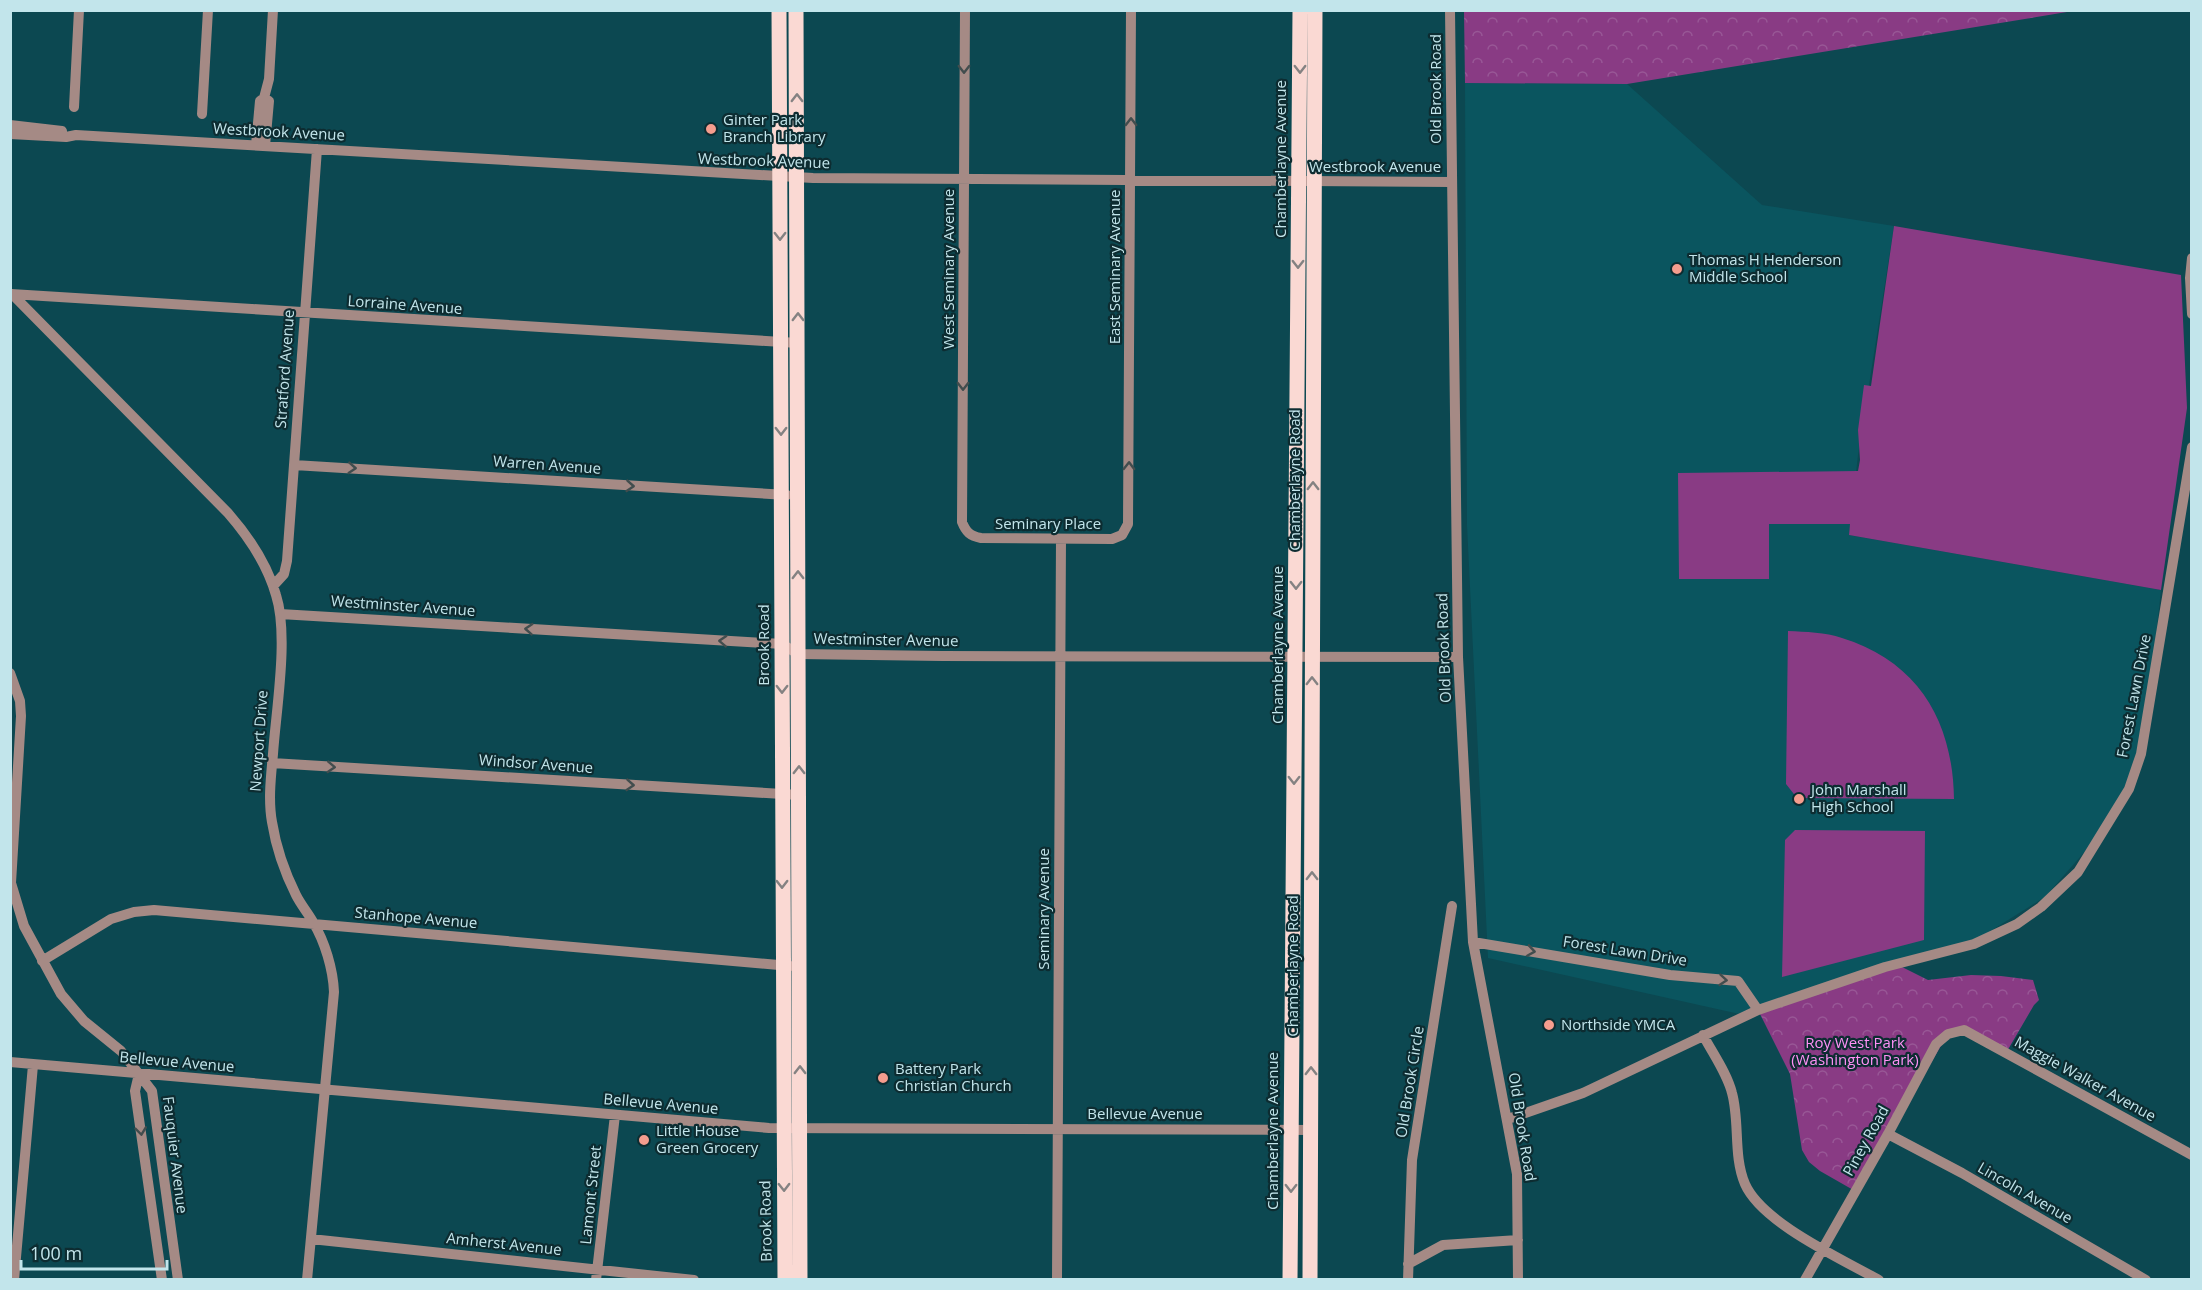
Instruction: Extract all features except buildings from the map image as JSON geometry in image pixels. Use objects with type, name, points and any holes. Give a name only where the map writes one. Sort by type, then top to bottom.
[{"type":"main road","name":"Brook Road","points":[[779,10],[785,1280]]},
{"type":"main road","points":[[796,10],[800,1280]]},
{"type":"main road","name":"Chamberlayne Avenue","points":[[1290,1280],[1295,657],[1306,181],[1300,10]]},
{"type":"main road","name":"Chamberlayne Road","points":[[1311,1130],[1312,657],[1306,181],[1315,10]]},
{"type":"main road","points":[[1310,1280],[1311,1130]]},
{"type":"street","points":[[74,107],[80,10]]},
{"type":"street","name":"Westbrook Avenue","points":[[202,114],[208,10]]},
{"type":"street","points":[[261,146],[259,106],[260,100],[264,98],[269,79],[273,10]]},
{"type":"street","name":"West Seminary Avenue","points":[[964,10],[962,513],[964,528]]},
{"type":"street","name":"East Seminary Avenue","points":[[1128,524],[1131,10]]},
{"type":"street","name":"Old Brook Road","points":[[1450,10],[1458,657],[1473,942],[1517,1174],[1518,1280]]},
{"type":"street","name":"Westbrook Avenue","points":[[10,125],[76,135]]},
{"type":"street","name":"Westbrook Avenue","points":[[10,134],[66,137],[76,135],[797,178],[1451,182]]},
{"type":"street","name":"Stratford Avenue","points":[[273,586],[284,574],[286,567],[317,149]]},
{"type":"street","points":[[2192,258],[2190,278],[2192,314]]},
{"type":"street","name":"Lorraine Avenue","points":[[11,294],[798,343]]},
{"type":"street","name":"Newport Drive","points":[[11,294],[228,513],[254,546],[273,586],[280,614],[281,654],[270,794],[272,825],[287,874],[314,924],[330,968],[334,992],[307,1280]]},
{"type":"street","name":"Forest Lawn Drive","points":[[1508,1119],[1583,1093],[1758,1010],[1885,967],[1974,944],[2017,924],[2041,907],[2078,872],[2130,789],[2140,754],[2192,447]]},
{"type":"street","name":"Warren Avenue","points":[[294,465],[798,496]]},
{"type":"street","name":"Seminary Place","points":[[964,528],[972,536],[981,538],[1112,539],[1122,535],[1128,524]]},
{"type":"street","name":"Seminary Avenue","points":[[1057,1280],[1061,539]]},
{"type":"street","name":"Westminster Avenue","points":[[280,614],[782,644],[798,654],[1458,657]]},
{"type":"street","name":"Fauquier Avenue","points":[[10,673],[18,695],[21,716],[11,883],[24,926],[61,994],[74,1011],[121,1051],[152,1091],[178,1280]]},
{"type":"street","name":"Windsor Avenue","points":[[272,763],[799,795]]},
{"type":"street","name":"Old Brook Circle","points":[[1408,1280],[1412,1160],[1452,906]]},
{"type":"street","name":"Stanhope Avenue","points":[[42,961],[111,919],[134,912],[154,910],[799,967]]},
{"type":"street","name":"Forest Lawn Drive","points":[[1473,942],[1670,975],[1738,981],[1758,1010]]},
{"type":"street","name":"Piney Road","points":[[1805,1280],[1936,1044],[1948,1034],[1964,1030]]},
{"type":"street","name":"Maggie Walker Avenue","points":[[1964,1030],[2192,1155]]},
{"type":"street","points":[[1703,1035],[1727,1079],[1732,1094],[1738,1155],[1745,1185],[1762,1208],[1783,1224],[1879,1280]]},
{"type":"street","name":"Bellevue Avenue","points":[[10,1062],[783,1128],[1311,1130]]},
{"type":"street","points":[[14,1280],[33,1065]]},
{"type":"street","name":"Fauquier Avenue","points":[[140,1074],[135,1091],[162,1280]]},
{"type":"street","name":"Lamont Street","points":[[597,1274],[615,1114]]},
{"type":"street","name":"Lincoln Avenue","points":[[1888,1134],[1962,1173],[2146,1280]]},
{"type":"street","name":"Amherst Avenue","points":[[311,1239],[597,1274],[694,1280]]},
{"type":"street","points":[[1408,1264],[1443,1245],[1518,1240]]},
{"type":"shaded area","name":"John Marshall High School","points":[[1465,83],[1627,84],[1762,205],[1894,226],[1858,455],[1849,535],[2161,590],[2143,756],[2094,841],[2045,897],[1976,940],[1753,1017],[1488,958],[1467,525]]},
{"type":"green space","points":[[1464,10],[2073,11],[1627,84],[1465,83]]},
{"type":"green space","points":[[1894,226],[2181,275],[2187,408],[2161,590],[1849,535],[1850,524],[1769,524],[1769,579],[1679,579],[1678,473],[1858,471],[1860,460],[1858,430],[1864,385],[1871,386]]},
{"type":"green space","points":[[1788,631],[1822,633],[1842,638],[1892,662],[1911,679],[1926,699],[1938,721],[1947,745],[1954,799],[1797,798],[1786,784]]},
{"type":"green space","points":[[1795,830],[1925,831],[1924,940],[1782,977],[1785,840]]},
{"type":"green space","name":"Roy West Park (Washington Park)","points":[[1896,964],[1928,980],[1971,975],[2033,980],[2039,1000],[2006,1053],[1964,1030],[1948,1034],[1855,1191],[1820,1171],[1809,1162],[1802,1150],[1790,1074],[1758,1010]]},
{"type":"place","name":"Ginter Park Branch Library","points":[[711,129]]},
{"type":"place","name":"Thomas H Henderson Middle School","points":[[1677,269]]},
{"type":"place","name":"John Marshall High School","points":[[1799,799]]},
{"type":"place","name":"Northside YMCA","points":[[1549,1025]]},
{"type":"place","name":"Battery Park Christian Church","points":[[883,1078]]},
{"type":"place","name":"Little House Green Grocery","points":[[644,1140]]}]
